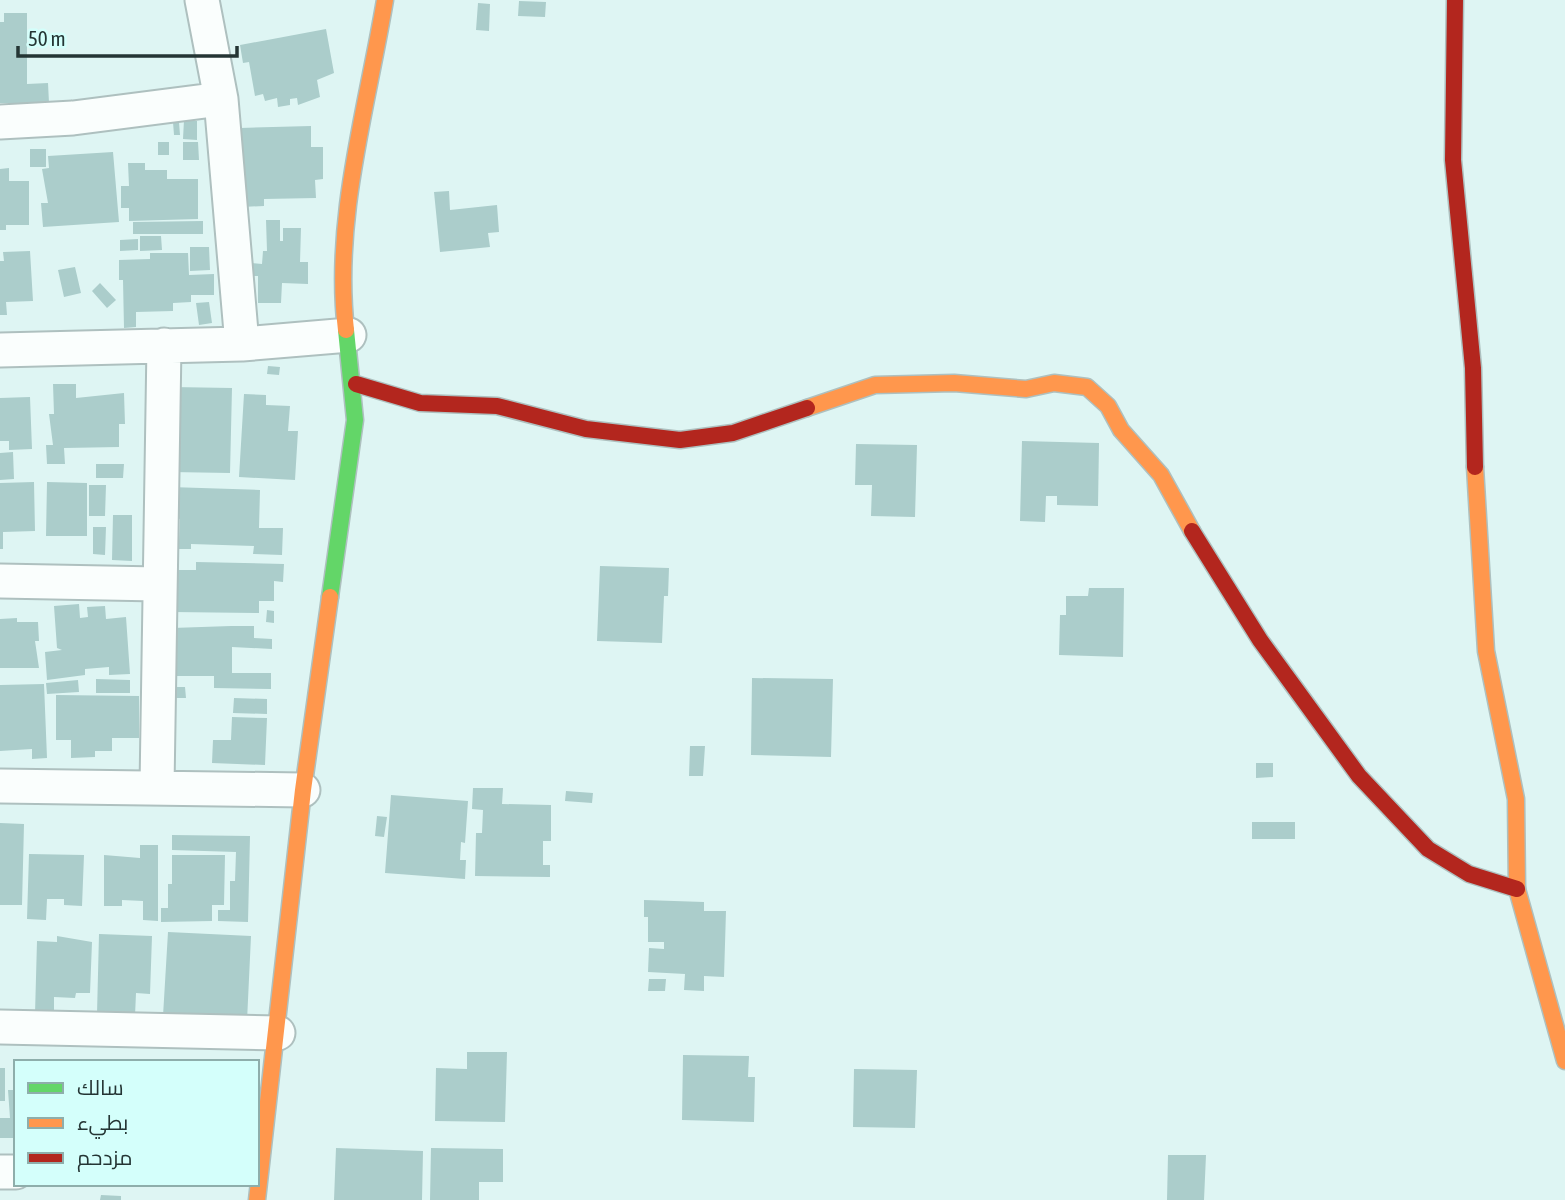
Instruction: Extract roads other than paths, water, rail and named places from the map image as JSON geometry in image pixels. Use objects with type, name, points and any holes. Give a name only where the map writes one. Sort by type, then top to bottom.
[{"type":"street","points":[[202,0],[221,99],[243,344]]},
{"type":"street","points":[[259,1172],[278,1033],[303,790],[355,420],[356,384],[343,310],[346,243],[356,163],[385,0]]},
{"type":"street","points":[[1455,0],[1453,160],[1473,368],[1480,586],[1486,651],[1516,799],[1517,889],[1565,1061]]},
{"type":"street","points":[[0,122],[73,118],[221,99]]},
{"type":"street","points":[[0,350],[243,344],[349,335]]},
{"type":"street","points":[[157,787],[164,345]]},
{"type":"street","points":[[356,384],[420,403],[497,406],[586,429],[681,440],[733,433],[875,385],[954,383],[1026,389],[1054,383],[1087,387],[1108,405],[1121,430],[1161,475],[1208,560],[1259,640],[1359,776],[1428,849],[1469,874],[1517,889]]},
{"type":"street","points":[[0,581],[159,584]]},
{"type":"street","points":[[0,786],[303,790]]},
{"type":"street","points":[[0,1027],[278,1033]]}]
